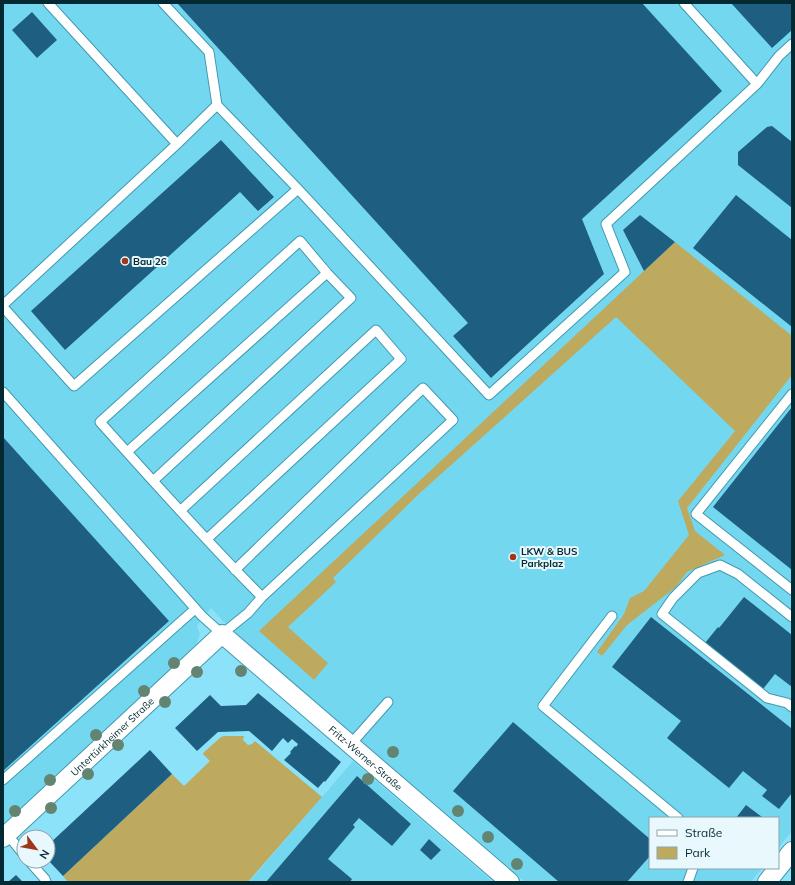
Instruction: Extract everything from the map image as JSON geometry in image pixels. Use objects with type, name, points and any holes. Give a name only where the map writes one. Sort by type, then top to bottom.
[{"type":"street","name":"Fritz-Werner-Straße","points":[[222,634],[510,882]]},
{"type":"street","name":"Untertürkheimer Straße","points":[[5,836],[222,634]]},
{"type":"street","points":[[779,867],[792,851]]},
{"type":"street","points":[[767,882],[777,869]]},
{"type":"lane","points":[[48,3],[177,144]]},
{"type":"lane","points":[[163,3],[209,52],[217,105],[298,189],[489,395],[625,272],[606,224],[757,84],[779,56],[792,44]]},
{"type":"lane","points":[[684,3],[757,84]]},
{"type":"lane","points":[[217,105],[3,306],[74,386],[298,189]]},
{"type":"lane","points":[[153,481],[350,298],[300,241],[100,422],[127,452],[153,481],[180,511],[262,597]]},
{"type":"lane","points":[[127,452],[328,274]]},
{"type":"lane","points":[[180,511],[376,330],[401,359],[207,539]]},
{"type":"lane","points":[[3,392],[195,609],[222,634],[248,613],[262,597],[453,420],[423,388],[235,570]]},
{"type":"lane","points":[[792,394],[696,514],[792,590]]},
{"type":"lane","points":[[792,617],[738,574],[720,565],[698,573],[673,598],[662,614],[767,698],[787,703],[792,707]]},
{"type":"lane","points":[[3,780],[195,609]]},
{"type":"lane","points":[[612,616],[542,706],[677,817]]},
{"type":"lane","points":[[350,745],[388,702]]},
{"type":"lane","points":[[5,836],[16,847]]},
{"type":"lane","points":[[36,869],[46,882]]},
{"type":"lane","points":[[688,882],[693,869]]},
{"type":"shaded area","points":[[3,3],[792,3],[792,831],[779,847],[779,817],[649,817],[649,869],[761,869],[751,882],[525,882],[245,641],[211,608],[197,626],[200,634],[197,643],[189,652],[3,825]]},
{"type":"shaded area","points":[[353,761],[493,882],[249,882]]},
{"type":"green space","points":[[675,242],[792,336],[792,375],[687,508],[695,531],[725,555],[687,572],[676,587],[627,625],[602,656],[597,652],[624,614],[630,598],[644,591],[689,535],[678,501],[735,431],[616,317],[421,492],[333,578],[336,582],[288,627],[328,663],[314,680],[259,631]]},
{"type":"green space","points":[[224,736],[244,736],[243,740],[248,745],[255,741],[322,797],[248,882],[68,882],[63,876],[172,774],[184,786],[210,761],[203,753]]},
{"type":"building","points":[[177,3],[642,3],[722,91],[582,219],[604,274],[491,378],[453,336],[468,323]]},
{"type":"building","points":[[731,3],[792,3],[792,30],[772,48]]},
{"type":"building","points":[[32,12],[57,40],[37,58],[12,30]]},
{"type":"building","points":[[772,126],[792,142],[792,208],[738,165],[738,152],[767,127]]},
{"type":"building","name":"Bau 26","points":[[221,140],[274,197],[258,211],[240,192],[65,350],[31,311]]},
{"type":"building","points":[[736,195],[792,240],[792,327],[693,248]]},
{"type":"building","points":[[640,215],[675,242],[644,271],[623,230]]},
{"type":"building","points":[[792,407],[792,570],[713,507]]},
{"type":"building","points":[[3,437],[169,621],[3,771]]},
{"type":"building","points":[[744,597],[792,635],[792,687],[775,674],[763,689],[705,643]]},
{"type":"building","points":[[651,617],[791,728],[792,726],[792,793],[779,809],[762,796],[767,790],[743,771],[729,788],[667,738],[681,721],[612,667]]},
{"type":"building","points":[[258,693],[341,762],[325,782],[324,781],[318,788],[284,760],[298,744],[292,739],[288,743],[283,738],[272,751],[249,731],[218,732],[197,751],[175,728],[210,695],[221,706],[246,705]]},
{"type":"building","points":[[513,722],[649,838],[649,857],[627,882],[559,882],[453,791]]},
{"type":"building","points":[[150,750],[172,774],[63,876],[56,869],[56,838]]},
{"type":"building","points":[[357,776],[411,824],[392,846],[359,818],[353,825],[355,827],[328,859],[352,879],[350,882],[266,882]]},
{"type":"building","points":[[746,805],[762,817],[737,817]]},
{"type":"building","points":[[429,839],[441,850],[431,860],[420,850]]},
{"type":"building","points":[[16,875],[23,882],[8,882]]},
{"type":"place","name":"Bau 26","points":[[125,261]]},
{"type":"place","name":"LKW & BUS Parkplaz","points":[[513,557]]}]
